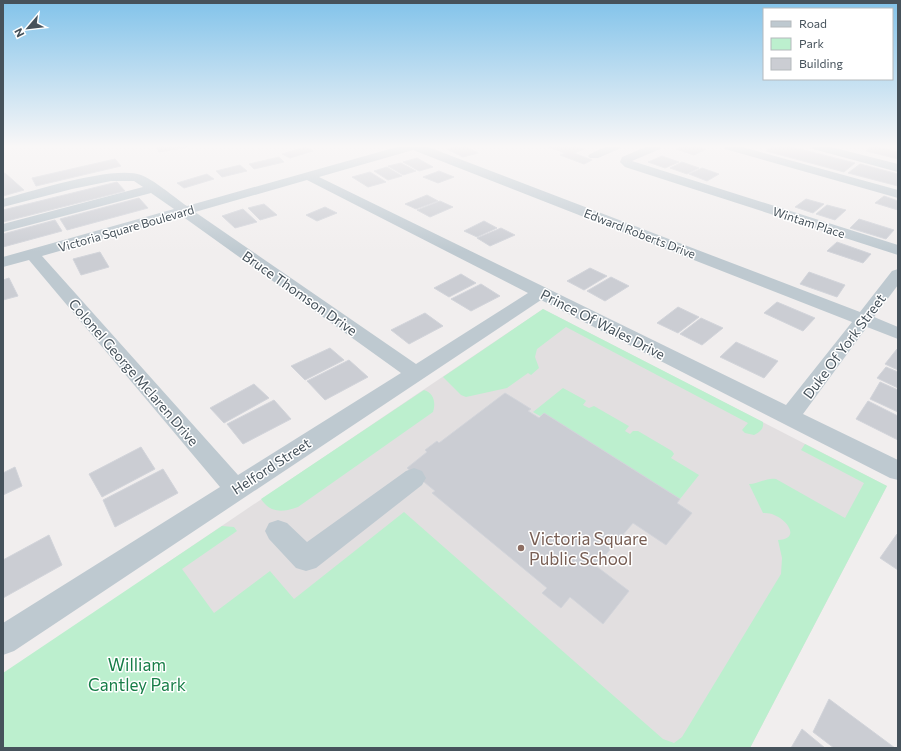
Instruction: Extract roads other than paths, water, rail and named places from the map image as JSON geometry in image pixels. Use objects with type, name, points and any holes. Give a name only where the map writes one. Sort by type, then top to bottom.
[{"type":"street","name":"Bruce Thomson Drive","points":[[3,203],[91,182]]},
{"type":"street","name":"Bruce Thomson Drive","points":[[144,182],[415,373]]},
{"type":"street","name":"Victoria Square Boulevard","points":[[3,262],[287,182]]},
{"type":"street","name":"Prince Of Wales Drive","points":[[320,182],[898,471]]},
{"type":"street","name":"Edward Roberts Drive","points":[[507,182],[898,333]]},
{"type":"street","name":"Wintam Place","points":[[685,182],[898,250]]},
{"type":"street","points":[[858,182],[898,194]]},
{"type":"street","points":[[3,228],[154,188]]},
{"type":"street","name":"Colonel George Mclaren Drive","points":[[32,254],[236,489]]},
{"type":"street","name":"Duke Of York Street","points":[[789,417],[898,274]]},
{"type":"street","name":"Helford Street","points":[[3,640],[540,292]]},
{"type":"street","points":[[278,531],[306,559],[414,478]]},
{"type":"place","name":"Victoria Square Public School","points":[[521,548]]},
{"type":"park label","name":"William Cantley Park","points":[[137,674]]}]
